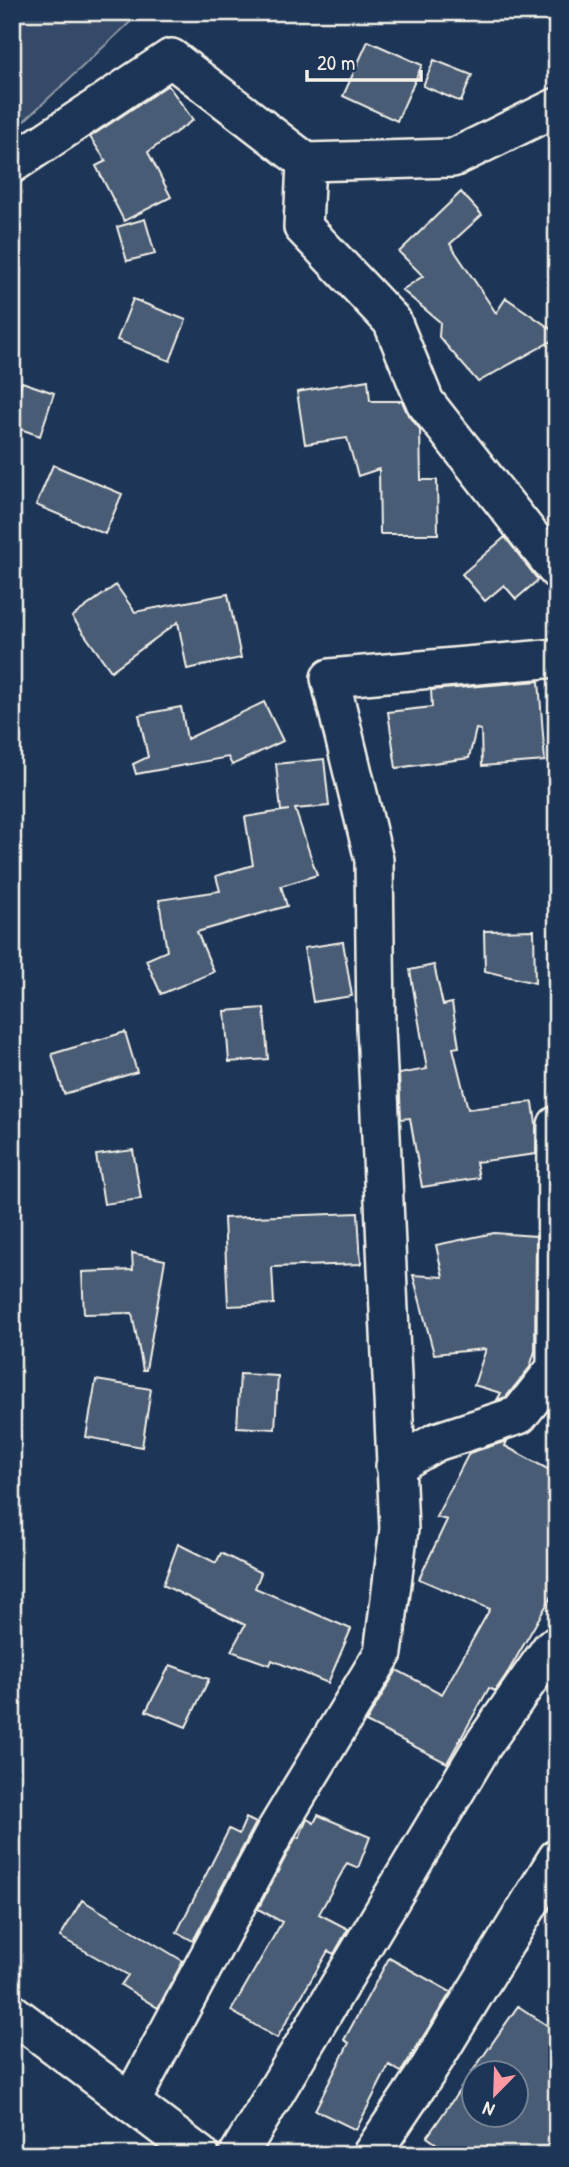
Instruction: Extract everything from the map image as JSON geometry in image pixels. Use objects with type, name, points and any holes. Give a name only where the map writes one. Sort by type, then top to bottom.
[{"type":"street","points":[[12,164],[171,58],[306,162],[453,158],[557,107]]},
{"type":"street","points":[[306,162],[303,228],[392,321],[425,402],[557,570]]},
{"type":"street","points":[[131,2102],[279,1825],[383,1653],[399,1529],[376,1027],[374,860],[330,678],[557,658]]},
{"type":"street","points":[[395,1466],[436,1442],[519,1415],[556,1368],[557,1125]]},
{"type":"street","points":[[238,2155],[483,1745],[551,1648]]},
{"type":"street","points":[[371,2155],[428,2070],[557,1858]]},
{"type":"street","points":[[12,2013],[200,2155]]},
{"type":"shaded area","points":[[12,12],[141,12],[23,122],[12,120]]},
{"type":"building","points":[[368,41],[422,65],[397,121],[343,96]]},
{"type":"building","points":[[434,60],[472,75],[461,102],[423,86]]},
{"type":"building","points":[[168,85],[193,120],[148,152],[171,197],[124,221],[96,166],[106,161],[90,137]]},
{"type":"building","points":[[461,192],[482,215],[450,244],[496,313],[506,298],[557,333],[557,338],[478,382],[439,337],[440,322],[402,290],[423,276],[399,252]]},
{"type":"building","points":[[145,219],[155,254],[127,261],[117,227]]},
{"type":"building","points":[[133,299],[186,320],[170,361],[117,340]]},
{"type":"building","points":[[368,380],[370,401],[402,401],[408,415],[420,429],[421,480],[437,480],[438,534],[380,534],[379,469],[358,476],[347,438],[305,444],[297,392]]},
{"type":"building","points":[[22,382],[54,393],[40,436],[12,426],[12,411]]},
{"type":"building","points":[[53,465],[122,494],[105,534],[36,505]]},
{"type":"building","points":[[505,537],[538,580],[516,599],[504,585],[485,601],[462,574]]},
{"type":"building","points":[[116,585],[135,612],[228,594],[241,658],[187,669],[178,622],[111,671],[72,617]]},
{"type":"building","points":[[539,681],[545,761],[482,766],[481,730],[476,729],[469,758],[396,768],[388,712],[432,707],[431,690]]},
{"type":"building","points":[[264,702],[283,741],[232,765],[228,757],[136,774],[133,764],[148,757],[139,715],[181,707],[187,739]]},
{"type":"building","points":[[324,759],[329,806],[295,809],[317,875],[281,886],[287,906],[197,932],[214,972],[161,994],[146,960],[167,951],[159,900],[220,891],[216,876],[253,865],[245,817],[289,810],[281,811],[276,764]]},
{"type":"building","points":[[534,930],[535,983],[485,971],[484,931]]},
{"type":"building","points":[[343,942],[352,996],[313,1002],[304,948]]},
{"type":"building","points":[[434,965],[443,1005],[452,1003],[459,1047],[453,1048],[468,1109],[533,1102],[536,1154],[476,1162],[479,1178],[422,1187],[410,1118],[401,1119],[399,1074],[427,1069],[410,970]]},
{"type":"building","points":[[264,1008],[268,1059],[229,1062],[225,1011]]},
{"type":"building","points":[[125,1032],[137,1072],[64,1094],[52,1054]]},
{"type":"building","points":[[133,1150],[141,1199],[104,1204],[96,1155]]},
{"type":"building","points":[[358,1213],[361,1264],[272,1267],[274,1304],[228,1306],[224,1218]]},
{"type":"building","points":[[494,1233],[536,1236],[535,1351],[530,1367],[506,1397],[497,1400],[501,1393],[474,1385],[486,1349],[434,1354],[413,1275],[443,1277],[436,1245]]},
{"type":"building","points":[[132,1253],[165,1260],[146,1370],[143,1370],[132,1313],[84,1314],[82,1272],[133,1270]]},
{"type":"building","points":[[240,1374],[278,1376],[275,1429],[237,1427]]},
{"type":"building","points":[[96,1380],[151,1389],[142,1447],[86,1437]]},
{"type":"building","points":[[507,1441],[505,1446],[557,1474],[557,1587],[508,1672],[495,1691],[489,1688],[447,1763],[366,1722],[397,1670],[442,1694],[490,1609],[419,1579],[447,1520],[436,1517],[469,1453]]},
{"type":"building","points":[[178,1544],[216,1563],[221,1553],[261,1573],[255,1588],[351,1629],[328,1683],[272,1660],[270,1665],[231,1651],[245,1625],[163,1585]]},
{"type":"building","points":[[170,1665],[209,1679],[186,1727],[146,1711]]},
{"type":"building","points":[[318,1815],[370,1837],[358,1868],[347,1863],[319,1914],[348,1929],[334,1954],[328,1951],[277,2038],[231,2011],[282,1922],[258,1909],[307,1819],[314,1823]]},
{"type":"building","points":[[246,1818],[256,1823],[193,1941],[177,1932],[229,1829],[239,1834]]},
{"type":"building","points":[[82,1900],[183,1961],[158,2008],[121,1985],[128,1975],[60,1937]]},
{"type":"building","points":[[389,1958],[451,1992],[401,2072],[389,2065],[356,2130],[315,2110],[349,2043],[344,2040]]},
{"type":"building","points":[[518,2006],[557,2032],[557,2135],[543,2155],[452,2155],[427,2137],[461,2088],[461,2128],[530,2128],[530,2058],[482,2058]]}]
